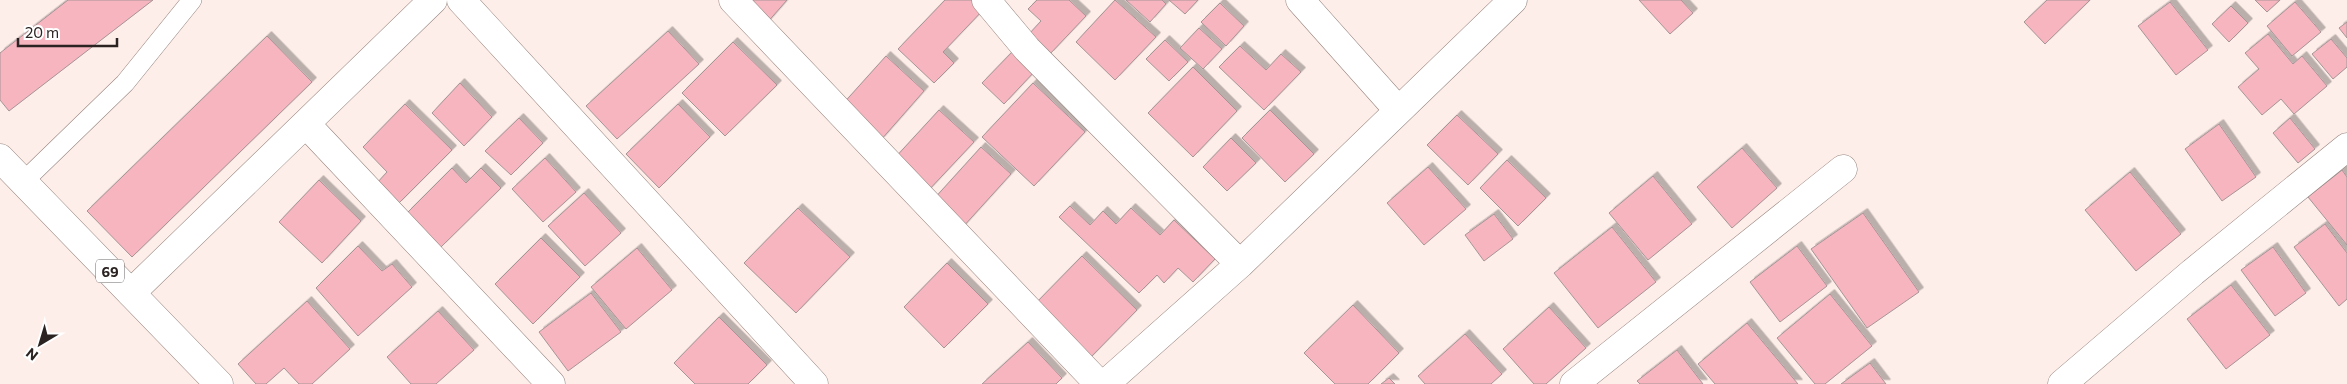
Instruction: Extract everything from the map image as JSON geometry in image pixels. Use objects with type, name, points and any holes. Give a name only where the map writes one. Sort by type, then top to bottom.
[{"type":"street","points":[[131,293],[433,0]]},
{"type":"street","points":[[461,0],[814,384]]},
{"type":"street","points":[[733,0],[1099,384]]},
{"type":"street","points":[[986,0],[1027,49],[1240,264]]},
{"type":"street","points":[[1300,0],[1398,110]]},
{"type":"street","points":[[1106,384],[1240,264],[1513,0]]},
{"type":"street","points":[[306,124],[551,384]]},
{"type":"street","points":[[2062,384],[2193,272],[2347,147]]},
{"type":"street","name":"69","points":[[0,158],[219,384]]},
{"type":"street","points":[[1574,384],[1843,169]]},
{"type":"lane","points":[[23,182],[125,83],[192,0]]},
{"type":"building","points":[[68,0],[153,0],[9,111],[0,100],[0,53]]},
{"type":"building","points":[[743,0],[787,0],[766,24]]},
{"type":"building","points":[[945,0],[978,0],[986,7],[943,52],[954,63],[934,83],[898,49]]},
{"type":"building","points":[[1037,0],[1069,0],[1086,16],[1049,55],[1028,35],[1041,21],[1028,9]]},
{"type":"building","points":[[1115,0],[1156,37],[1115,80],[1076,42]]},
{"type":"building","points":[[1126,0],[1162,0],[1166,4],[1150,22]]},
{"type":"building","points":[[1169,0],[1198,0],[1185,14]]},
{"type":"building","points":[[1639,0],[1681,0],[1693,13],[1670,34]]},
{"type":"building","points":[[2047,0],[2090,0],[2045,44],[2024,22]]},
{"type":"building","points":[[2255,0],[2280,0],[2267,12]]},
{"type":"building","points":[[2170,2],[2208,50],[2176,75],[2138,26]]},
{"type":"building","points":[[2295,2],[2321,32],[2292,56],[2267,26]]},
{"type":"building","points":[[1220,3],[1244,26],[1226,46],[1201,22]]},
{"type":"building","points":[[2231,6],[2248,23],[2229,42],[2212,24]]},
{"type":"building","points":[[2347,22],[2347,38],[2339,28]]},
{"type":"building","points":[[1199,28],[1222,49],[1203,69],[1180,48]]},
{"type":"building","points":[[668,31],[699,64],[617,139],[586,106]]},
{"type":"building","points":[[2268,34],[2293,64],[2302,56],[2327,86],[2294,114],[2281,99],[2262,115],[2238,87],[2259,69],[2245,53]]},
{"type":"building","points":[[267,36],[312,82],[132,257],[87,211]]},
{"type":"building","points":[[2331,39],[2347,58],[2347,67],[2333,79],[2312,54]]},
{"type":"building","points":[[1165,40],[1188,62],[1169,81],[1146,59]]},
{"type":"building","points":[[733,42],[777,85],[725,136],[682,93]]},
{"type":"building","points":[[1240,46],[1266,70],[1281,54],[1301,72],[1264,110],[1219,67]]},
{"type":"building","points":[[1014,50],[1036,70],[1004,104],[982,83]]},
{"type":"building","points":[[886,56],[924,91],[880,141],[841,106]]},
{"type":"building","points":[[1193,67],[1237,111],[1193,157],[1148,113]]},
{"type":"building","points":[[460,83],[492,117],[464,146],[432,113]]},
{"type":"building","points":[[1033,83],[1085,132],[1034,186],[982,137]]},
{"type":"building","points":[[405,104],[452,150],[397,205],[376,184],[387,172],[363,147]]},
{"type":"building","points":[[678,104],[710,137],[659,188],[626,154]]},
{"type":"building","points":[[939,110],[974,142],[926,193],[892,161]]},
{"type":"building","points":[[1270,110],[1314,154],[1285,182],[1242,138]]},
{"type":"building","points":[[1457,115],[1498,154],[1468,185],[1427,145]]},
{"type":"building","points":[[519,118],[543,143],[511,175],[485,151]]},
{"type":"building","points":[[2290,118],[2315,149],[2298,163],[2273,133]]},
{"type":"building","points":[[2219,124],[2256,177],[2222,201],[2185,149]]},
{"type":"building","points":[[1231,138],[1256,163],[1227,191],[1203,167]]},
{"type":"building","points":[[981,147],[1011,174],[962,228],[932,201]]},
{"type":"building","points":[[1742,148],[1777,188],[1732,228],[1697,187]]},
{"type":"building","points":[[545,158],[576,192],[543,222],[512,189]]},
{"type":"building","points":[[1507,160],[1546,198],[1518,226],[1480,188]]},
{"type":"building","points":[[1428,167],[1466,209],[1424,245],[1387,203]]},
{"type":"building","points":[[452,168],[466,183],[481,168],[501,188],[441,247],[407,213]]},
{"type":"building","points":[[2342,170],[2347,177],[2347,245],[2308,197]]},
{"type":"building","points":[[2130,172],[2181,234],[2136,271],[2085,210]]},
{"type":"building","points":[[1653,176],[1692,224],[1648,260],[1609,213]]},
{"type":"building","points":[[319,180],[361,221],[322,263],[279,222]]},
{"type":"building","points":[[584,193],[621,233],[585,266],[548,226]]},
{"type":"building","points":[[1070,206],[1090,225],[1103,211],[1116,224],[1131,208],[1160,235],[1174,220],[1215,259],[1193,282],[1178,268],[1164,283],[1157,275],[1139,293],[1059,217]]},
{"type":"building","points":[[798,208],[850,257],[796,313],[744,263]]},
{"type":"building","points":[[1863,213],[1919,292],[1867,328],[1811,249]]},
{"type":"building","points":[[1494,214],[1513,239],[1484,261],[1465,235]]},
{"type":"building","points":[[2325,224],[2347,253],[2347,299],[2339,306],[2294,247]]},
{"type":"building","points":[[1612,227],[1656,282],[1598,328],[1554,273]]},
{"type":"building","points":[[541,238],[580,277],[533,324],[495,284]]},
{"type":"building","points":[[358,246],[382,271],[392,264],[412,287],[358,336],[316,288]]},
{"type":"building","points":[[1797,246],[1827,286],[1780,322],[1750,282]]},
{"type":"building","points":[[2273,247],[2306,293],[2275,316],[2241,270]]},
{"type":"building","points":[[637,248],[672,290],[626,329],[591,287]]},
{"type":"building","points":[[1082,256],[1137,310],[1088,360],[1033,306]]},
{"type":"building","points":[[947,263],[988,304],[944,348],[904,307]]},
{"type":"building","points":[[2231,285],[2270,335],[2226,369],[2187,319]]},
{"type":"building","points":[[591,293],[621,332],[568,371],[539,332]]},
{"type":"building","points":[[1830,294],[1872,346],[1825,384],[1815,384],[1777,338]]},
{"type":"building","points":[[307,301],[350,349],[312,384],[299,384],[284,368],[266,384],[256,384],[238,364]]},
{"type":"building","points":[[1353,305],[1399,353],[1368,384],[1335,384],[1304,353]]},
{"type":"building","points":[[1549,307],[1586,348],[1546,384],[1534,384],[1503,349]]},
{"type":"building","points":[[438,311],[474,350],[436,384],[411,384],[387,357]]},
{"type":"building","points":[[719,317],[767,365],[748,384],[695,384],[674,363]]},
{"type":"building","points":[[1747,323],[1798,384],[1715,384],[1698,364]]},
{"type":"building","points":[[1465,334],[1502,374],[1491,384],[1425,384],[1418,376]]},
{"type":"building","points":[[1028,342],[1062,378],[1056,384],[982,384]]},
{"type":"building","points":[[1677,350],[1703,384],[1640,384],[1637,381]]},
{"type":"building","points":[[1870,363],[1886,384],[1841,384]]},
{"type":"building","points":[[1389,378],[1395,384],[1381,384]]}]
